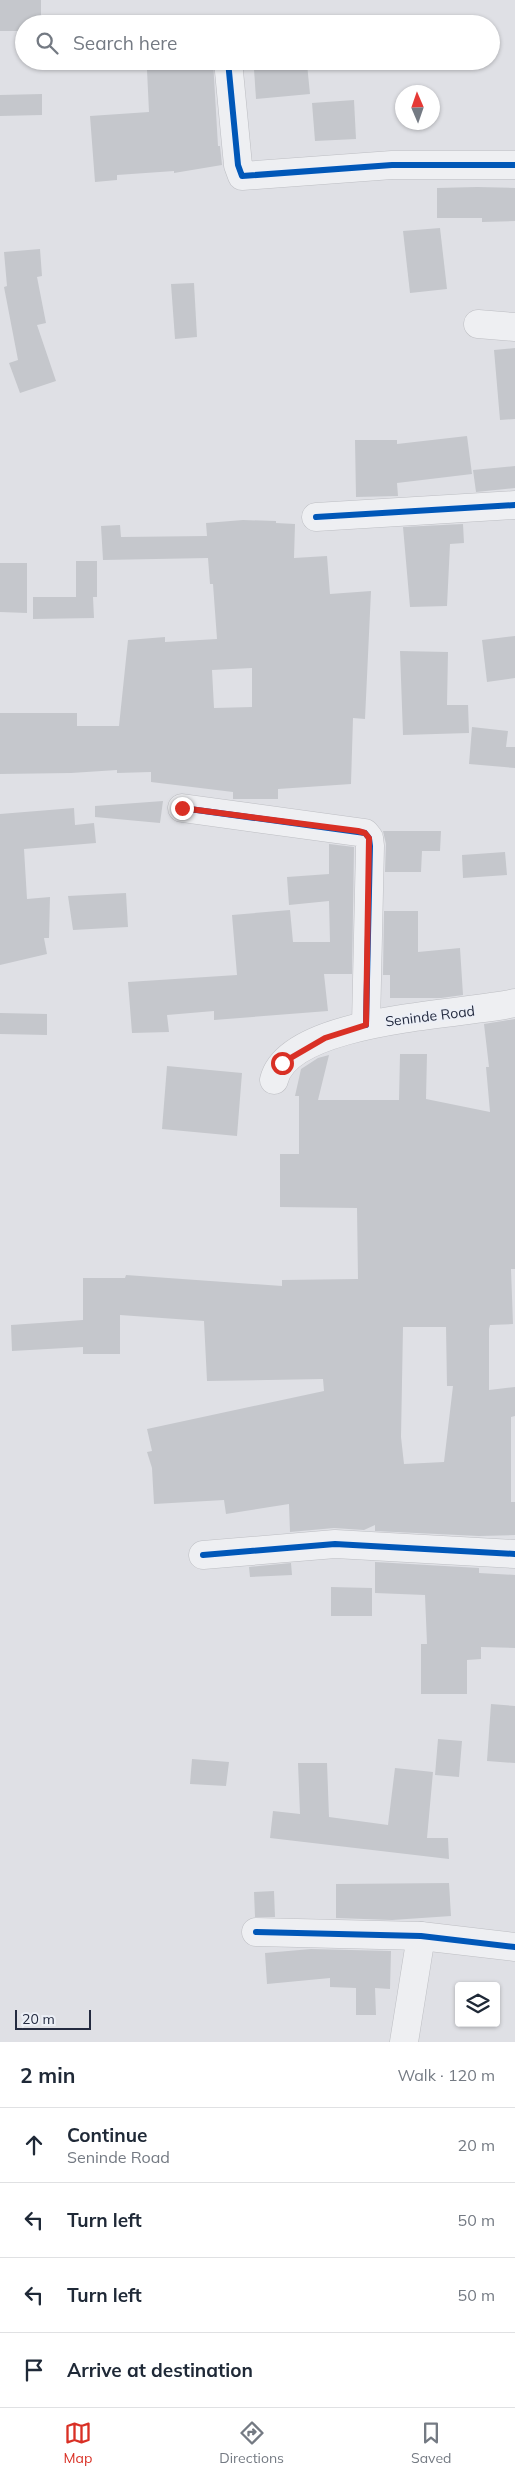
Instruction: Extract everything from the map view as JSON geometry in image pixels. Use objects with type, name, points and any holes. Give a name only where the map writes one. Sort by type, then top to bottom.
[{"type":"street","points":[[229,70],[238,165],[242,176],[392,165],[515,165]]},
{"type":"street","points":[[478,324],[515,327]]},
{"type":"street","points":[[316,517],[515,505]]},
{"type":"street","points":[[182,808],[365,833],[369,838],[370,846],[366,1025]]},
{"type":"street","name":"Seninde Road","points":[[274,1080],[282,1063],[325,1038],[366,1025],[515,1003]]},
{"type":"street","points":[[203,1555],[335,1544],[515,1554]]},
{"type":"street","points":[[256,1932],[421,1936],[515,1947]]},
{"type":"street","points":[[404,2042],[421,1936]]},
{"type":"building","points":[[0,0],[41,0],[41,15],[15,15],[15,31],[0,31]]},
{"type":"building","points":[[147,70],[214,70],[218,146],[220,146],[222,165],[174,173],[174,171],[117,175],[117,180],[95,182],[90,116],[149,112]]},
{"type":"building","points":[[254,70],[308,70],[310,94],[256,99]]},
{"type":"building","points":[[42,94],[42,115],[0,116],[0,95]]},
{"type":"building","points":[[354,100],[356,139],[315,141],[312,103]]},
{"type":"building","points":[[437,188],[515,188],[515,221],[482,222],[482,218],[437,218]]},
{"type":"building","points":[[440,228],[447,289],[410,293],[403,231]]},
{"type":"building","points":[[40,249],[42,276],[37,277],[46,323],[37,325],[56,381],[20,393],[9,363],[18,360],[4,287],[7,286],[4,252]]},
{"type":"building","points":[[194,283],[197,337],[175,339],[171,284]]},
{"type":"building","points":[[515,348],[515,419],[500,420],[494,350]]},
{"type":"building","points":[[467,436],[472,474],[397,483],[398,496],[356,497],[355,440],[397,440],[397,444]]},
{"type":"building","points":[[515,466],[515,488],[476,492],[473,470]]},
{"type":"building","points":[[243,520],[276,521],[276,523],[295,524],[294,558],[327,556],[330,594],[371,591],[365,719],[353,718],[351,784],[278,789],[278,799],[233,799],[233,792],[151,782],[151,772],[117,773],[117,770],[0,774],[0,713],[77,713],[77,726],[119,726],[128,640],[165,637],[165,642],[217,639],[213,584],[210,584],[208,558],[103,560],[101,526],[120,525],[121,537],[207,536],[206,523]],"holes":[[[252,668],[252,707],[214,708],[212,670]]]},
{"type":"building","points":[[463,524],[464,543],[450,544],[447,606],[410,607],[403,527]]},
{"type":"building","points":[[76,561],[97,561],[97,597],[93,597],[94,618],[33,619],[33,597],[76,597]]},
{"type":"building","points":[[0,563],[27,563],[27,613],[0,612]]},
{"type":"building","points":[[515,636],[515,678],[487,682],[482,640]]},
{"type":"building","points":[[400,651],[448,652],[447,705],[468,705],[469,733],[403,735]]},
{"type":"building","points":[[472,727],[508,731],[506,747],[515,747],[515,768],[469,764]]},
{"type":"building","points":[[163,801],[160,823],[95,817],[95,806]]},
{"type":"building","points":[[74,808],[75,825],[94,823],[96,843],[24,849],[27,899],[50,897],[49,938],[44,938],[47,954],[0,965],[0,814]]},
{"type":"building","points":[[383,831],[441,831],[440,851],[422,851],[421,872],[385,872],[386,844]]},
{"type":"building","points":[[329,844],[354,847],[352,974],[324,974],[328,1011],[214,1020],[214,1011],[167,1015],[169,1032],[132,1033],[128,982],[237,975],[232,915],[290,910],[293,942],[330,942],[329,901],[289,905],[287,877],[329,874]]},
{"type":"building","points":[[505,852],[507,875],[463,878],[462,855]]},
{"type":"building","points":[[126,893],[128,927],[73,930],[68,896]]},
{"type":"building","points":[[384,911],[418,911],[418,952],[460,948],[463,995],[441,998],[390,998],[390,975],[383,975]]},
{"type":"building","points":[[0,1013],[47,1014],[47,1035],[0,1034]]},
{"type":"building","points":[[515,1019],[515,1269],[511,1269],[513,1324],[490,1325],[489,1390],[515,1387],[515,1416],[511,1417],[511,1502],[515,1502],[515,1535],[479,1536],[375,1531],[375,1525],[364,1530],[334,1528],[290,1532],[289,1504],[226,1514],[224,1500],[154,1504],[152,1468],[147,1452],[152,1451],[147,1429],[324,1391],[323,1379],[207,1381],[204,1321],[120,1315],[120,1354],[83,1354],[83,1347],[12,1351],[11,1325],[83,1320],[83,1278],[125,1278],[126,1275],[282,1286],[282,1280],[358,1279],[357,1208],[280,1207],[280,1154],[299,1154],[299,1096],[295,1096],[301,1069],[318,1058],[329,1055],[318,1100],[399,1100],[400,1054],[427,1054],[426,1099],[490,1112],[486,1067],[489,1067],[484,1024]],"holes":[[[403,1327],[446,1327],[447,1386],[453,1386],[444,1462],[404,1464],[401,1437]]]},
{"type":"building","points":[[167,1066],[242,1073],[237,1136],[162,1129]]},
{"type":"building","points":[[375,1562],[479,1568],[479,1573],[515,1575],[515,1648],[481,1647],[481,1659],[467,1660],[467,1694],[421,1694],[421,1644],[427,1644],[425,1595],[375,1593]]},
{"type":"building","points":[[291,1563],[292,1575],[250,1577],[249,1567]]},
{"type":"building","points":[[331,1587],[372,1588],[372,1616],[331,1616]]},
{"type":"building","points":[[491,1704],[515,1706],[515,1763],[487,1761]]},
{"type":"building","points":[[438,1739],[462,1741],[459,1777],[435,1775]]},
{"type":"building","points":[[192,1759],[229,1762],[226,1786],[190,1784]]},
{"type":"building","points":[[298,1763],[327,1763],[329,1817],[388,1825],[395,1768],[433,1772],[427,1838],[448,1838],[449,1859],[270,1838],[273,1811],[300,1814]]},
{"type":"building","points":[[449,1883],[451,1916],[392,1920],[336,1918],[336,1884]]},
{"type":"building","points":[[274,1891],[275,1917],[255,1917],[254,1892]]},
{"type":"building","points":[[311,1949],[391,1951],[390,1989],[375,1988],[376,2015],[356,2015],[356,1988],[330,1987],[330,1978],[267,1984],[265,1953]]},
{"type":"cycle path","points":[[229,70],[238,165],[242,176],[392,165],[515,165]]},
{"type":"cycle path","points":[[316,517],[515,505]]},
{"type":"cycle path","points":[[182,808],[365,833],[369,838],[370,846],[366,1025]]},
{"type":"cycle path","points":[[203,1555],[335,1544],[515,1554]]},
{"type":"cycle path","points":[[256,1932],[421,1936],[515,1947]]},
{"type":"route","points":[[182,808],[358,831],[365,833],[369,838],[366,1025],[325,1038],[282,1063]]}]
